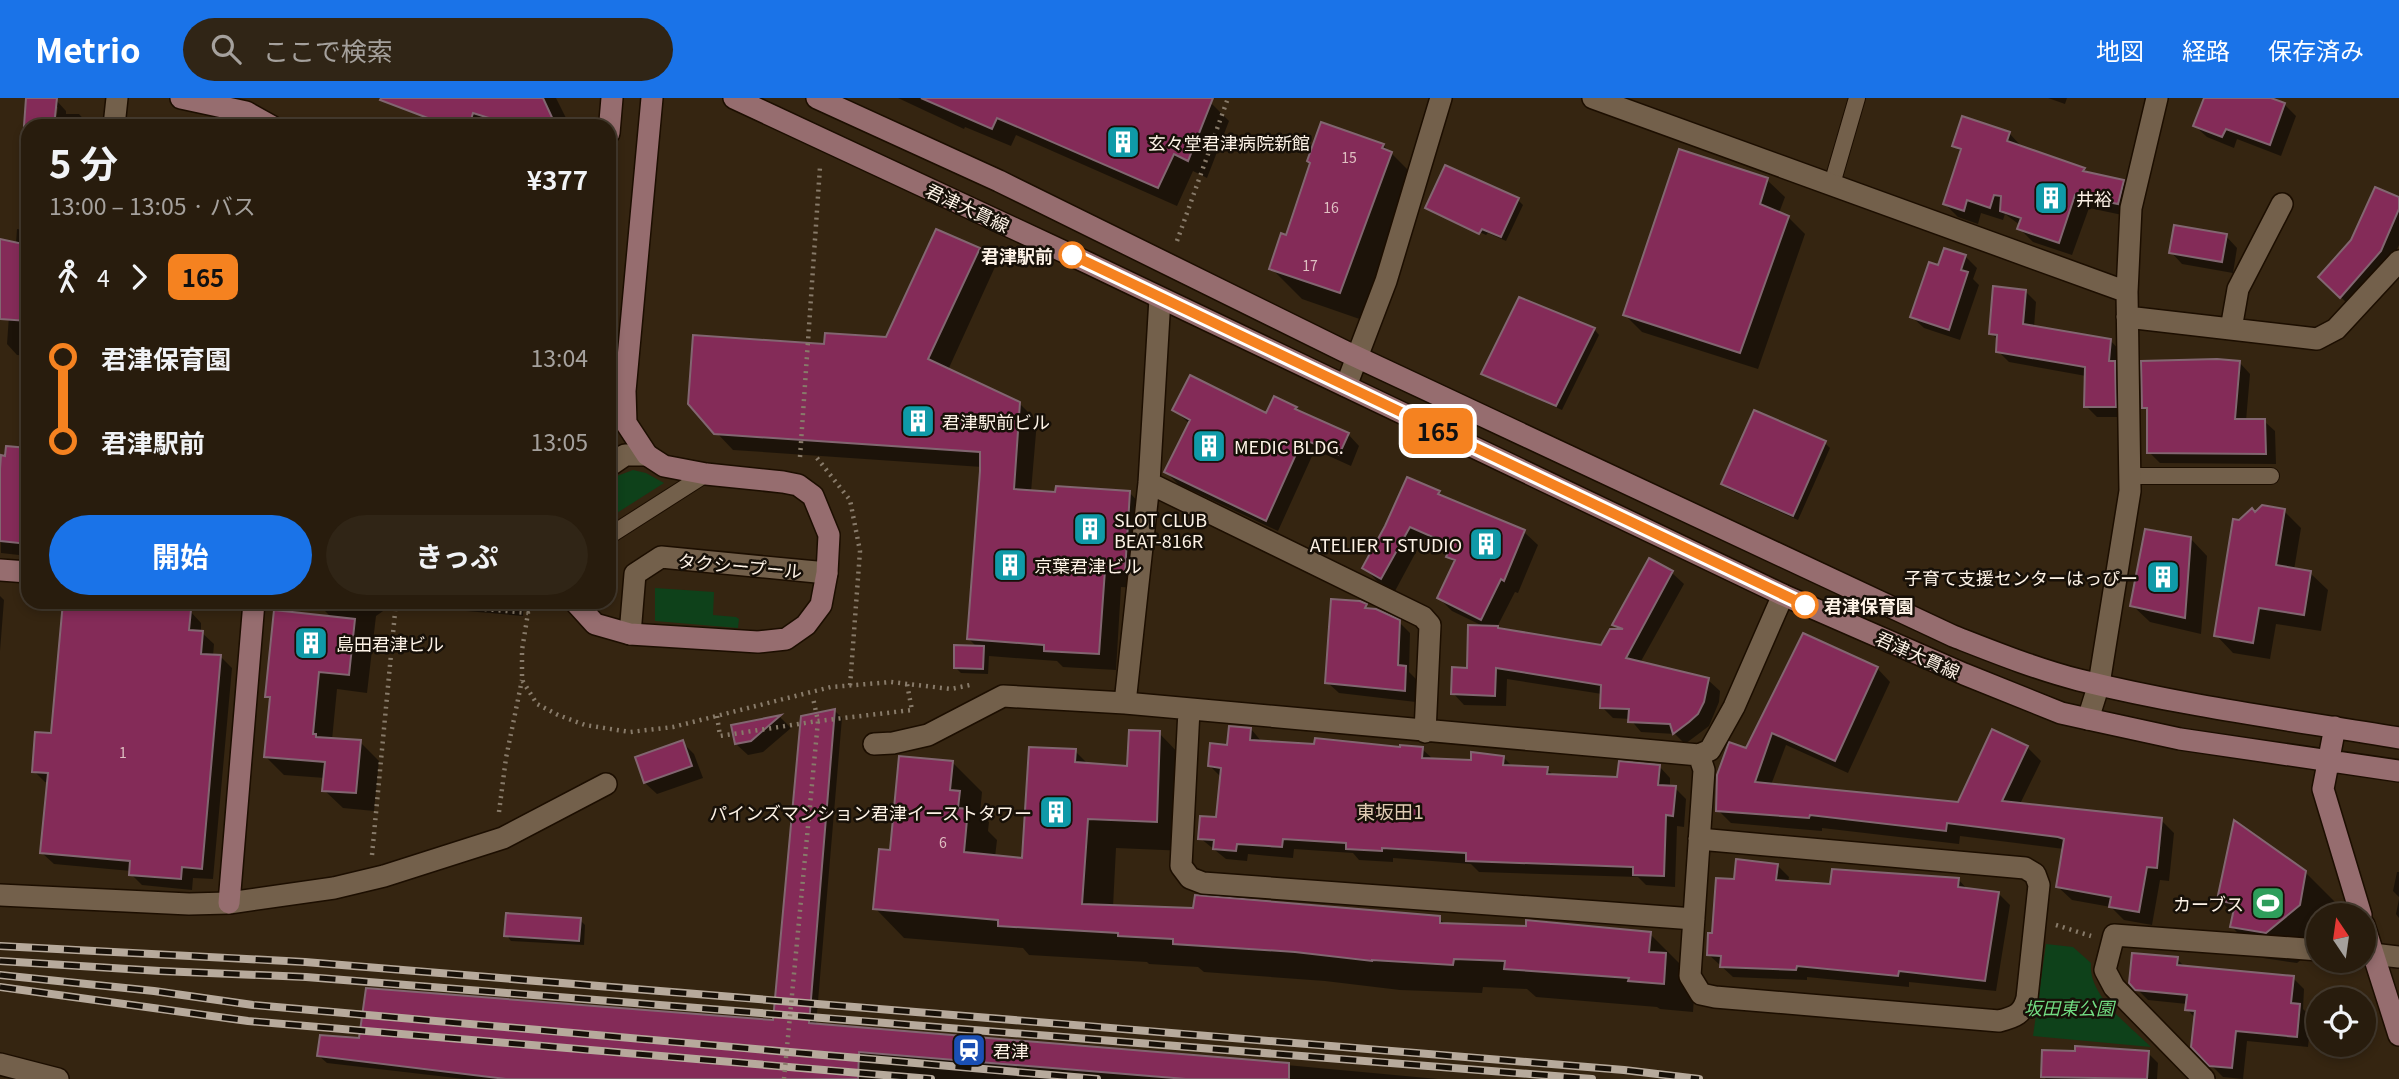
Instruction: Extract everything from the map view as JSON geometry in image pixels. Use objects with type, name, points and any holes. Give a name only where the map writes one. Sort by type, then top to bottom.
[{"type":"main road","points":[[181,98],[246,112],[258,119]]},
{"type":"main road","points":[[610,119],[612,98]]},
{"type":"main road","points":[[581,609],[595,624],[630,634],[758,642],[786,639],[806,625],[821,605],[827,573],[829,535],[813,496],[799,485],[664,466],[647,455],[626,423],[625,391],[652,98]]},
{"type":"main road","name":"君津大貫線","points":[[734,98],[1783,595],[1964,674],[2061,713],[2180,739],[2399,771]]},
{"type":"main road","name":"君津大貫線","points":[[817,98],[999,181],[1358,357],[1953,636],[2009,658],[2099,684],[2192,705],[2399,738]]},
{"type":"main road","points":[[0,570],[21,572]]},
{"type":"main road","points":[[229,903],[253,609]]},
{"type":"main road","points":[[2335,727],[2323,789],[2357,903]]},
{"type":"main road","points":[[2376,972],[2399,1035]]},
{"type":"street","points":[[115,119],[117,98]]},
{"type":"street","points":[[1346,386],[1386,281],[1441,98]]},
{"type":"street","points":[[1593,98],[2127,292]]},
{"type":"street","points":[[2088,719],[2099,684],[2130,491],[2127,292],[2132,208],[2157,98]]},
{"type":"street","points":[[2231,329],[2238,289],[2282,204]]},
{"type":"street","points":[[2127,317],[2317,339],[2336,329],[2399,261]]},
{"type":"street","points":[[1125,703],[1149,483],[1160,298]]},
{"type":"street","points":[[616,461],[625,455],[647,455]]},
{"type":"street","points":[[1149,483],[1423,617],[1430,625],[1425,732]]},
{"type":"street","name":"タクシープール","points":[[630,634],[635,574],[661,557],[827,573]]},
{"type":"street","points":[[874,744],[928,736],[1003,696],[1125,703],[1699,755],[1710,750],[1734,707],[1783,595]]},
{"type":"street","points":[[1189,710],[1181,866],[1189,878],[1203,883],[1694,919]]},
{"type":"street","points":[[1699,755],[1704,770],[1699,839],[1690,976],[1701,994],[1999,1021],[2013,1018],[2024,1010],[2039,885],[2035,874],[2025,868],[1699,839]]},
{"type":"street","points":[[0,895],[189,904],[229,903],[334,888],[384,876],[503,838],[606,784]]},
{"type":"street","points":[[2204,1079],[2113,987],[2105,970],[2114,935],[2306,949]]},
{"type":"street","points":[[2376,954],[2399,957]]},
{"type":"street","points":[[0,1064],[58,1079]]},
{"type":"lane","points":[[1832,184],[1857,98]]},
{"type":"lane","points":[[616,532],[706,474]]},
{"type":"lane","points":[[2130,477],[2271,476]]},
{"type":"path","points":[[1177,241],[1228,98]]},
{"type":"path","points":[[800,457],[820,167]]},
{"type":"path","points":[[371,864],[395,609]]},
{"type":"path","points":[[484,609],[528,613],[522,650],[522,680],[506,758],[498,824]]},
{"type":"path","points":[[522,680],[537,704],[558,715],[584,724],[630,732],[673,727],[812,695],[831,687],[891,682],[951,689],[978,683]]},
{"type":"path","points":[[717,716],[720,736],[912,710],[907,684]]},
{"type":"path","points":[[784,1079],[818,721],[812,695]]},
{"type":"path","points":[[2035,919],[2112,942]]},
{"type":"green space","points":[[633,470],[646,473],[664,483],[616,514],[616,476]]},
{"type":"green space","points":[[655,588],[714,592],[713,615],[736,617],[739,619],[738,628],[655,621]]},
{"type":"green space","name":"坂田東公園","points":[[2046,944],[2073,947],[2091,963],[2096,987],[2103,998],[2151,1047],[2033,1036]]},
{"type":"building","points":[[26,98],[57,98],[55,119],[24,119]]},
{"type":"building","points":[[543,98],[553,119],[492,119],[473,113],[471,119],[430,119],[380,100]]},
{"type":"building","name":"玄々堂君津病院新館","points":[[921,98],[1213,98],[1188,161],[1174,154],[1158,188],[997,118],[992,129]]},
{"type":"building","points":[[2204,98],[2271,98],[2285,103],[2270,145],[2226,129],[2222,137],[2193,126]]},
{"type":"building","points":[[1962,116],[2010,132],[2007,141],[2085,168],[2083,171],[2124,180],[2118,204],[2075,195],[2059,243],[2017,229],[2021,218],[2000,211],[2001,196],[1994,195],[1990,208],[1967,200],[1964,211],[1943,204],[1961,149],[1952,146]]},
{"type":"building","points":[[1321,122],[1384,144],[1382,148],[1392,152],[1340,293],[1269,269],[1281,233],[1286,235]]},
{"type":"building","points":[[1679,149],[1768,178],[1760,204],[1789,216],[1740,353],[1623,315]]},
{"type":"building","points":[[1445,165],[1519,198],[1501,237],[1482,229],[1479,234],[1425,208]]},
{"type":"building","points":[[2375,187],[2399,197],[2399,209],[2381,251],[2340,298],[2318,277],[2351,240]]},
{"type":"building","points":[[2174,225],[2227,234],[2222,262],[2169,253]]},
{"type":"building","points":[[936,229],[980,248],[928,359],[1020,402],[1014,489],[1055,492],[1056,486],[1130,491],[1125,572],[1105,570],[1099,654],[1044,651],[1044,645],[967,639],[980,452],[714,434],[688,404],[693,335],[824,344],[825,333],[886,337]]},
{"type":"building","points":[[0,239],[21,244],[21,320],[0,319]]},
{"type":"building","points":[[1944,248],[1966,255],[1961,270],[1968,272],[1949,330],[1910,317],[1929,262],[1938,265]]},
{"type":"building","points":[[1993,286],[2026,290],[2023,324],[2111,339],[2109,361],[2115,361],[2116,407],[2084,407],[2085,367],[1996,352],[1997,335],[1989,334]]},
{"type":"building","points":[[1519,297],[1595,328],[1556,406],[1481,374]]},
{"type":"building","points":[[2141,361],[2240,361],[2235,419],[2265,419],[2266,454],[2147,453],[2147,408],[2142,408]]},
{"type":"building","points":[[1190,375],[1266,413],[1274,396],[1297,407],[1295,409],[1349,433],[1339,455],[1308,441],[1306,446],[1301,443],[1266,521],[1164,472],[1190,420],[1172,410]]},
{"type":"building","points":[[1754,410],[1826,441],[1793,516],[1721,484]]},
{"type":"building","points":[[6,446],[21,447],[21,543],[0,541],[0,469],[1,455],[5,456]]},
{"type":"building","points":[[1407,477],[1440,491],[1438,494],[1525,530],[1504,581],[1501,579],[1481,620],[1437,598],[1455,560],[1446,557],[1451,545],[1410,527],[1381,579],[1362,568]]},
{"type":"building","points":[[2262,505],[2285,509],[2276,565],[2311,571],[2304,615],[2259,608],[2253,643],[2214,636],[2233,519],[2239,520],[2252,508],[2255,512]]},
{"type":"building","name":"子育て支援センターはっぴー","points":[[2145,529],[2191,537],[2185,618],[2130,606]]},
{"type":"building","points":[[1649,558],[1673,571],[1626,658],[1709,678],[1704,702],[1698,714],[1673,734],[1670,724],[1628,722],[1629,709],[1600,708],[1601,685],[1496,668],[1495,696],[1451,694],[1452,667],[1467,668],[1468,625],[1498,626],[1601,645],[1610,629],[1623,629],[1612,625]]},
{"type":"building","points":[[1331,599],[1360,601],[1367,604],[1365,608],[1376,609],[1400,620],[1398,665],[1406,666],[1405,691],[1325,683]]},
{"type":"building","points":[[62,609],[191,610],[189,630],[203,631],[201,654],[221,655],[202,869],[182,867],[181,879],[129,875],[130,861],[40,853],[48,773],[32,772],[35,732],[51,733]]},
{"type":"building","points":[[274,610],[355,619],[349,675],[319,672],[313,734],[316,734],[316,737],[361,740],[356,793],[322,791],[325,762],[264,757],[270,697],[265,697]]},
{"type":"building","points":[[1803,633],[1878,667],[1835,761],[1772,733],[1755,782],[1958,802],[1992,729],[2028,746],[2002,801],[2162,818],[2157,868],[2147,867],[2139,912],[2109,907],[2111,897],[2056,887],[2064,839],[2058,837],[1947,823],[1946,831],[1810,815],[1809,818],[1716,811],[1717,775],[1729,742],[1746,748]]},
{"type":"building","points":[[954,645],[984,646],[983,669],[954,668]]},
{"type":"building","points":[[835,709],[809,1023],[1289,1063],[1289,1079],[1186,1079],[859,1052],[858,1079],[506,1079],[317,1056],[320,1035],[359,1038],[366,988],[773,1020],[801,716]]},
{"type":"building","points":[[781,715],[751,741],[735,744],[731,725]]},
{"type":"building","points":[[1229,726],[1251,728],[1250,740],[1314,744],[1315,738],[1423,747],[1422,758],[1471,760],[1471,752],[1504,756],[1503,765],[1548,767],[1547,774],[1617,777],[1619,761],[1660,765],[1658,785],[1676,786],[1673,816],[1666,815],[1664,876],[1633,875],[1633,867],[1466,861],[1466,853],[1382,848],[1382,851],[1346,849],[1346,843],[1283,839],[1282,847],[1237,844],[1236,851],[1213,849],[1214,840],[1198,839],[1200,816],[1216,817],[1221,768],[1208,766],[1210,743],[1227,745]]},
{"type":"building","points":[[1129,730],[1160,731],[1157,822],[1088,819],[1082,904],[1193,908],[1195,895],[1440,916],[1440,923],[1526,926],[1526,920],[1651,932],[1649,952],[1666,953],[1664,984],[1628,981],[1629,978],[1504,969],[1505,961],[1454,959],[1453,965],[1372,961],[1295,952],[1173,944],[1173,939],[1118,936],[1118,933],[998,926],[998,920],[873,909],[879,849],[890,850],[899,756],[953,761],[950,790],[960,791],[958,808],[968,809],[964,852],[1022,858],[1029,747],[1076,749],[1075,762],[1127,766]]},
{"type":"building","points":[[683,740],[692,766],[644,783],[635,757]]},
{"type":"building","points":[[2234,820],[2306,871],[2300,905],[2266,933],[2230,927],[2235,904],[2217,900]]},
{"type":"building","points":[[1736,859],[1778,864],[1776,880],[1830,884],[1832,869],[1959,878],[1958,887],[1999,892],[1985,981],[1899,971],[1898,976],[1797,966],[1796,970],[1720,967],[1721,956],[1707,955],[1708,933],[1712,933],[1716,878],[1734,879]]},
{"type":"building","points":[[506,913],[581,918],[579,941],[504,936]]},
{"type":"building","points":[[2132,953],[2178,957],[2177,965],[2294,976],[2291,1003],[2300,1004],[2297,1037],[2236,1031],[2232,1068],[2209,1066],[2191,1047],[2195,1011],[2185,1010],[2187,995],[2135,990],[2129,983]]},
{"type":"building","points":[[2075,1046],[2149,1051],[2147,1079],[2041,1077],[2042,1050],[2075,1051]]},
{"type":"railway","points":[[0,946],[305,962],[1624,1070],[1699,1079]]},
{"type":"railway","points":[[0,961],[306,977],[1592,1079]]},
{"type":"railway","points":[[0,975],[154,991],[253,1005],[1097,1079]]},
{"type":"railway","points":[[0,987],[248,1021],[931,1079]]},
{"type":"bus line","name":"165","points":[[1072,255],[1805,605]]},
{"type":"place","name":"玄々堂君津病院新館","points":[[1123,142]]},
{"type":"place","name":"井裕","points":[[2051,198]]},
{"type":"place","name":"君津駅前","points":[[1072,255]]},
{"type":"place","name":"君津駅前ビル","points":[[918,421]]},
{"type":"place","name":"MEDIC BLDG.","points":[[1209,446]]},
{"type":"place","name":"SLOT CLUB BEAT-816R","points":[[1090,529]]},
{"type":"place","name":"ATELIER T STUDIO","points":[[1486,544]]},
{"type":"place","name":"京葉君津ビル","points":[[1010,565]]},
{"type":"place","name":"子育て支援センターはっぴー","points":[[2163,577]]},
{"type":"place","name":"君津保育園","points":[[1805,605]]},
{"type":"place","name":"島田君津ビル","points":[[311,643]]},
{"type":"place","name":"パインズマンション君津イーストタワー","points":[[1056,812]]},
{"type":"place","name":"カーブス","points":[[2268,903]]},
{"type":"place","name":"君津","points":[[969,1050]]},
{"type":"district","name":"東坂田1","points":[[1390,810]]}]
